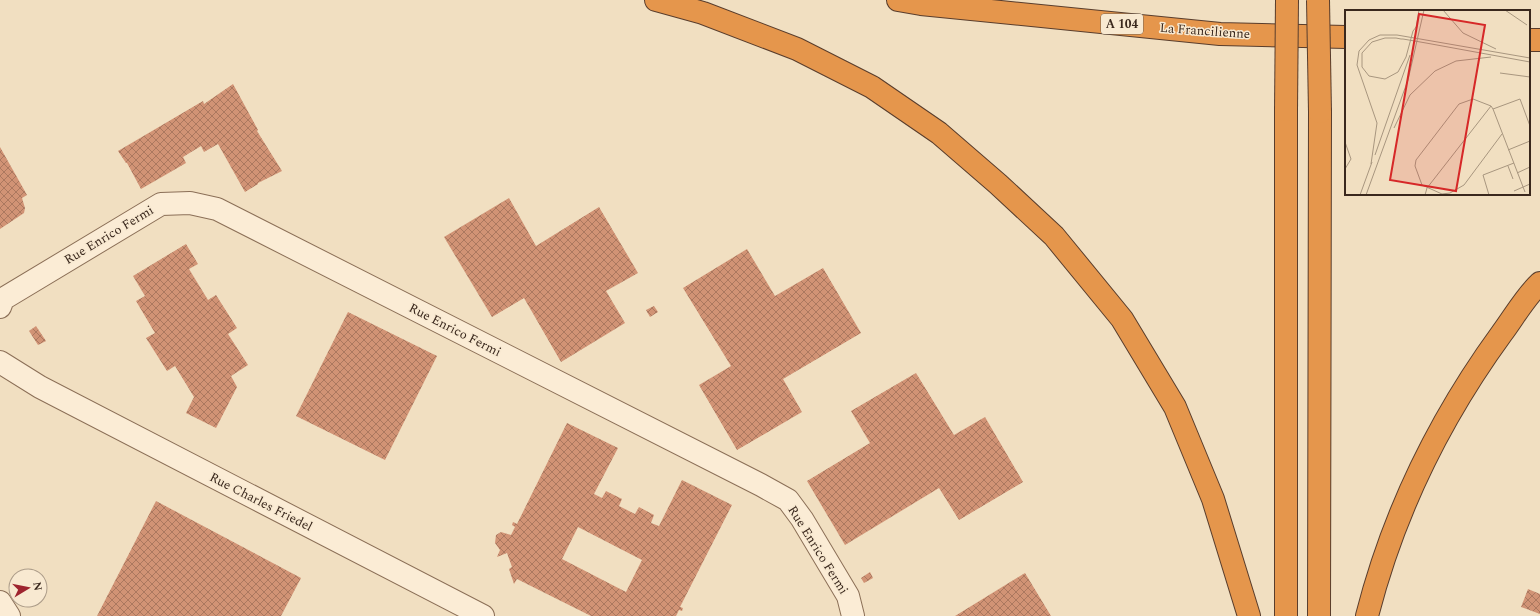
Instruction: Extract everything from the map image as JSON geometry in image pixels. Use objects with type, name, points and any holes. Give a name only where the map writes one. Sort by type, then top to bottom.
[{"type":"highway","points":[[656,0],[703,13],[796,49],[872,87],[939,133],[1054,236],[1122,319],[1175,407],[1213,499],[1248,616]]},
{"type":"highway","name":"La Francilienne","points":[[898,0],[921,4],[1220,34],[1345,37]]},
{"type":"highway","points":[[1286,616],[1287,0]]},
{"type":"highway","points":[[1318,0],[1320,112],[1319,616]]},
{"type":"highway","points":[[1367,616],[1398,518],[1439,430],[1488,352],[1540,283]]},
{"type":"lane","name":"Rue Enrico Fermi","points":[[2,303],[161,204],[190,203],[217,209],[788,500],[802,519],[848,596],[853,616]]},
{"type":"lane","name":"Rue Charles Friedel","points":[[0,362],[40,387],[482,616]]},
{"type":"lane","points":[[0,602],[8,616]]},
{"type":"building","points":[[233,84],[258,130],[257,131],[282,171],[258,183],[245,192],[218,144],[204,152],[201,146],[183,157],[186,163],[141,189],[127,163],[118,151],[203,101],[204,104]]},
{"type":"building","points":[[0,147],[27,195],[22,198],[25,208],[24,213],[0,229]]},
{"type":"building","points":[[509,198],[536,246],[599,207],[638,273],[606,291],[625,323],[561,362],[524,298],[492,317],[444,237]]},
{"type":"building","points":[[186,244],[198,264],[189,269],[208,300],[216,295],[237,328],[228,334],[248,365],[231,376],[237,387],[216,428],[186,413],[194,397],[175,366],[167,371],[146,338],[155,333],[136,301],[145,296],[133,276]]},
{"type":"building","points":[[747,249],[775,296],[823,268],[861,333],[783,379],[802,412],[737,450],[699,385],[731,366],[683,288]]},
{"type":"building","points":[[654,306],[658,312],[650,317],[646,310]]},
{"type":"building","points":[[348,312],[437,356],[385,460],[296,416]]},
{"type":"building","points":[[36,326],[46,341],[38,345],[29,331]]},
{"type":"building","points":[[916,373],[954,435],[985,417],[1023,482],[959,520],[939,488],[845,545],[807,481],[870,443],[851,411]]},
{"type":"building","points":[[567,423],[618,448],[594,494],[602,498],[606,491],[622,499],[619,506],[635,514],[639,507],[654,515],[651,523],[659,526],[682,480],[732,505],[680,607],[683,608],[682,611],[679,610],[676,616],[591,616],[517,579],[514,584],[509,569],[512,567],[507,553],[497,557],[500,550],[495,543],[496,535],[501,532],[511,535],[515,527],[512,525],[513,522],[517,524]],"holes":[[[578,527],[642,560],[626,592],[562,559]]]},
{"type":"building","points":[[156,501],[301,578],[281,616],[97,616]]},
{"type":"building","points":[[870,572],[873,578],[864,583],[861,578]]},
{"type":"building","points":[[1025,573],[1051,616],[955,616]]},
{"type":"building","points":[[1528,589],[1540,594],[1540,614],[1521,607]]}]
